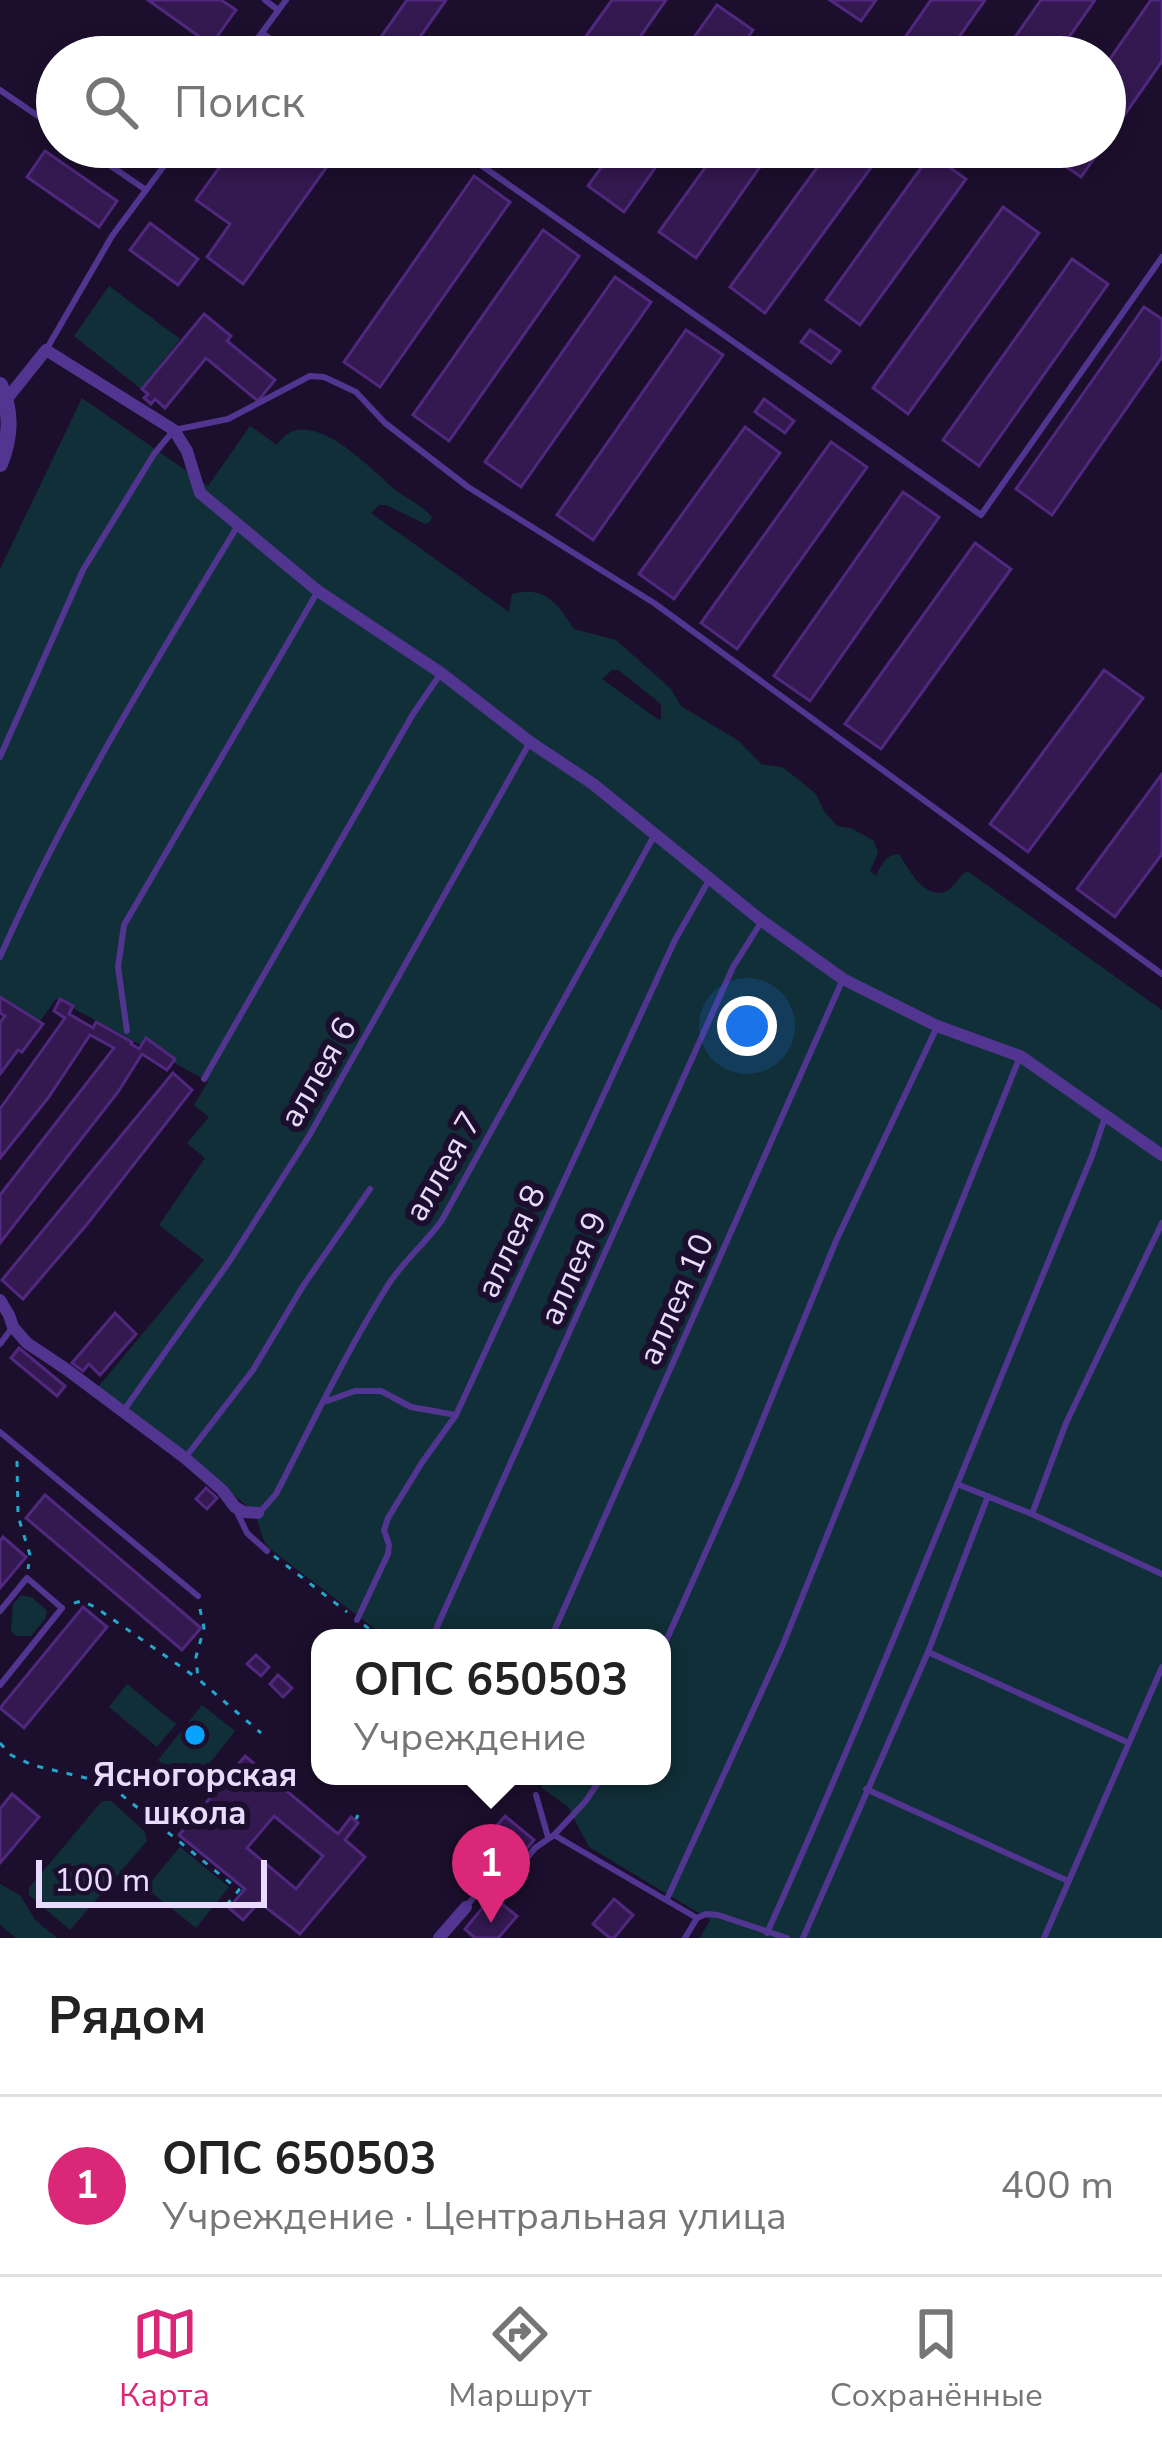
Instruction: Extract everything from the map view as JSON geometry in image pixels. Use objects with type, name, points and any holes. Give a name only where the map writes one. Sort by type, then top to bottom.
[{"type":"street","points":[[0,464],[7,446],[4,406],[46,350],[174,430],[187,451],[200,493],[318,591],[593,784],[843,979],[937,1026],[1020,1056],[1162,1155]]},
{"type":"street","points":[[0,1300],[27,1343],[185,1458],[235,1507],[258,1513]]},
{"type":"street","points":[[440,1938],[466,1906]]},
{"type":"lane","points":[[265,0],[278,10]]},
{"type":"lane","points":[[260,36],[286,0]]},
{"type":"lane","points":[[262,33],[266,36]]},
{"type":"lane","points":[[0,90],[36,115]]},
{"type":"lane","points":[[114,168],[146,190]]},
{"type":"lane","points":[[46,350],[112,236],[162,168]]},
{"type":"lane","points":[[485,168],[981,515],[1162,257]]},
{"type":"lane","points":[[0,757],[83,570],[154,454],[174,430],[228,419],[310,376],[324,377],[356,392],[385,423],[468,487],[654,603],[1162,974]]},
{"type":"lane","points":[[0,957],[51,851],[146,677],[239,524]]},
{"type":"lane","points":[[127,1030],[118,967],[124,925],[318,591]]},
{"type":"lane","points":[[204,1079],[441,673]]},
{"type":"lane","name":"аллея 6","points":[[122,1412],[229,1262],[309,1136],[530,742]]},
{"type":"lane","name":"аллея 7","points":[[258,1513],[276,1494],[390,1281],[442,1220],[656,833]]},
{"type":"lane","name":"аллея 8","points":[[357,1620],[388,1554],[384,1530],[388,1518],[456,1415],[675,940],[710,878]]},
{"type":"lane","name":"аллея 9","points":[[436,1629],[733,967],[763,921]]},
{"type":"lane","name":"аллея 10","points":[[555,1629],[843,979]]},
{"type":"lane","points":[[671,1630],[836,1241],[937,1026]]},
{"type":"lane","points":[[667,1900],[782,1647],[1020,1056]]},
{"type":"lane","points":[[767,1934],[842,1767],[1106,1113]]},
{"type":"lane","points":[[185,1458],[253,1370],[303,1286],[370,1189]]},
{"type":"lane","points":[[1032,1514],[1066,1423],[1162,1223]]},
{"type":"lane","points":[[0,1344],[13,1327]]},
{"type":"lane","points":[[324,1402],[355,1391],[381,1391],[411,1407],[456,1415]]},
{"type":"lane","points":[[0,1432],[198,1596]]},
{"type":"lane","points":[[956,1484],[1162,1574]]},
{"type":"lane","points":[[802,1938],[928,1652],[988,1496]]},
{"type":"lane","points":[[235,1507],[242,1527],[267,1551]]},
{"type":"lane","points":[[0,1611],[27,1578],[62,1608],[0,1685]]},
{"type":"lane","points":[[928,1652],[1129,1742]]},
{"type":"lane","points":[[1044,1938],[1162,1667]]},
{"type":"lane","points":[[466,1906],[494,1874],[506,1884],[597,1785]]},
{"type":"lane","points":[[866,1789],[1068,1881]]},
{"type":"lane","points":[[536,1795],[551,1837],[697,1918]]},
{"type":"lane","points":[[685,1938],[697,1918],[718,1915],[788,1938]]},
{"type":"path","points":[[18,1447],[18,1516],[30,1555],[27,1578]]},
{"type":"path","points":[[267,1551],[369,1629]]},
{"type":"path","points":[[198,1596],[204,1628],[195,1666],[198,1679]]},
{"type":"path","points":[[62,1608],[82,1601],[95,1607],[198,1679],[261,1733]]},
{"type":"path","points":[[0,1743],[11,1755],[32,1765],[107,1783],[239,1890],[223,1909]]},
{"type":"shaded area","points":[[109,286],[180,339],[141,389],[74,336]]},
{"type":"shaded area","points":[[82,398],[208,486],[250,426],[277,445],[289,433],[304,430],[337,442],[432,517],[425,524],[386,505],[371,513],[509,612],[512,594],[534,592],[556,605],[574,629],[616,640],[670,688],[681,706],[739,741],[761,764],[782,767],[794,776],[816,794],[837,826],[874,841],[878,853],[870,871],[876,876],[887,858],[899,854],[917,881],[936,893],[950,889],[966,871],[1162,1010],[1162,1938],[700,1938],[710,1920],[589,1847],[568,1807],[542,1788],[671,1785],[671,1629],[375,1629],[269,1548],[252,1510],[98,1387],[204,1260],[159,1225],[205,1158],[187,1143],[209,1117],[194,1105],[208,1082],[56,999],[38,1024],[0,1001],[0,569]],"holes":[[[618,670],[661,704],[659,720],[602,679]]]},
{"type":"shaded area","points":[[21,1595],[33,1598],[47,1611],[31,1636],[16,1636],[11,1631],[13,1604]]},
{"type":"shaded area","points":[[127,1684],[176,1724],[157,1747],[109,1707]]},
{"type":"shaded area","points":[[202,1705],[235,1731],[191,1787],[158,1760]]},
{"type":"shaded area","points":[[102,1801],[111,1801],[145,1832],[147,1841],[70,1930],[29,1895],[29,1888]]},
{"type":"shaded area","points":[[180,1847],[229,1887],[196,1928],[146,1888]]},
{"type":"shaded area","points":[[0,1884],[20,1895],[35,1920],[57,1938],[16,1938],[0,1925]]},
{"type":"building","points":[[148,0],[221,0],[236,10],[217,36],[198,36]]},
{"type":"building","points":[[407,0],[446,0],[421,36],[382,36]]},
{"type":"building","points":[[612,0],[666,0],[641,36],[586,36]]},
{"type":"building","points":[[830,0],[876,0],[861,21]]},
{"type":"building","points":[[931,0],[985,0],[960,36],[906,36]]},
{"type":"building","points":[[1041,0],[1095,0],[1070,36],[1016,36]]},
{"type":"building","points":[[1151,0],[1162,0],[1162,61],[1126,113],[1126,36]]},
{"type":"building","points":[[717,5],[753,30],[749,36],[695,36]]},
{"type":"building","points":[[36,164],[36,168],[69,168],[117,201],[99,227],[27,177]]},
{"type":"building","points":[[219,168],[326,168],[243,284],[207,257],[230,224],[196,200]]},
{"type":"building","points":[[601,168],[655,168],[624,212],[588,186]]},
{"type":"building","points":[[705,168],[759,168],[696,258],[659,232]]},
{"type":"building","points":[[817,168],[871,168],[765,313],[730,287]]},
{"type":"building","points":[[921,168],[951,168],[966,179],[860,325],[826,300]]},
{"type":"building","points":[[474,176],[510,202],[380,387],[344,362]]},
{"type":"building","points":[[1003,207],[1039,233],[908,414],[873,388]]},
{"type":"building","points":[[150,223],[198,259],[178,285],[130,250]]},
{"type":"building","points":[[543,230],[579,256],[449,441],[413,415]]},
{"type":"building","points":[[1072,259],[1108,284],[979,466],[943,440]]},
{"type":"building","points":[[615,277],[651,302],[521,487],[485,462]]},
{"type":"building","points":[[1144,307],[1162,319],[1162,357],[1052,515],[1016,489]]},
{"type":"building","points":[[204,314],[231,336],[227,341],[275,380],[258,401],[206,358],[165,408],[155,399],[151,404],[142,389]]},
{"type":"building","points":[[686,330],[723,355],[593,540],[557,515]]},
{"type":"building","points":[[810,330],[840,351],[831,363],[801,342]]},
{"type":"building","points":[[764,399],[794,421],[785,433],[755,412]]},
{"type":"building","points":[[745,427],[780,453],[674,599],[639,574]]},
{"type":"building","points":[[831,442],[867,467],[737,649],[701,623]]},
{"type":"building","points":[[903,492],[939,517],[810,701],[774,676]]},
{"type":"building","points":[[975,543],[1011,569],[881,749],[845,724]]},
{"type":"building","points":[[1104,670],[1143,698],[1028,852],[990,824]]},
{"type":"building","points":[[1162,774],[1162,854],[1115,917],[1077,889]]},
{"type":"building","points":[[0,997],[43,1024],[0,1074],[0,1022],[5,1016],[0,1013]]},
{"type":"building","points":[[60,999],[73,1006],[69,1014],[93,1028],[96,1022],[139,1049],[146,1038],[175,1059],[167,1070],[142,1054],[118,1092],[0,1243],[0,1195],[114,1048],[90,1035],[0,1158],[0,1109],[65,1018],[54,1011]]},
{"type":"building","points":[[173,1073],[192,1090],[23,1299],[2,1280]]},
{"type":"building","points":[[115,1313],[136,1334],[100,1375],[89,1364],[83,1371],[72,1363]]},
{"type":"building","points":[[19,1348],[65,1386],[57,1396],[11,1358]]},
{"type":"building","points":[[206,1488],[217,1498],[207,1509],[196,1499]]},
{"type":"building","points":[[45,1495],[201,1628],[182,1650],[26,1518]]},
{"type":"building","points":[[3,1537],[26,1557],[0,1588],[0,1541]]},
{"type":"building","points":[[83,1607],[107,1627],[24,1728],[0,1708]]},
{"type":"building","points":[[256,1655],[269,1667],[261,1676],[247,1664]]},
{"type":"building","points":[[278,1675],[292,1688],[283,1697],[270,1684]]},
{"type":"building","points":[[245,1756],[338,1834],[351,1817],[358,1823],[345,1840],[365,1857],[300,1934],[259,1902],[243,1920],[229,1908],[245,1889],[179,1835]],"holes":[[[274,1816],[323,1856],[296,1889],[247,1848]]]},
{"type":"building","points":[[12,1794],[39,1817],[0,1863],[0,1809]]},
{"type":"building","points":[[505,1816],[534,1840],[512,1866],[483,1842]]},
{"type":"building","points":[[492,1896],[517,1916],[498,1938],[475,1938],[465,1929]]},
{"type":"building","points":[[614,1899],[633,1915],[610,1938],[593,1924]]},
{"type":"place","name":"Ясногорская школа","points":[[195,1735]]},
{"type":"place","name":"ОПС 650503","points":[[491,1923]]}]
